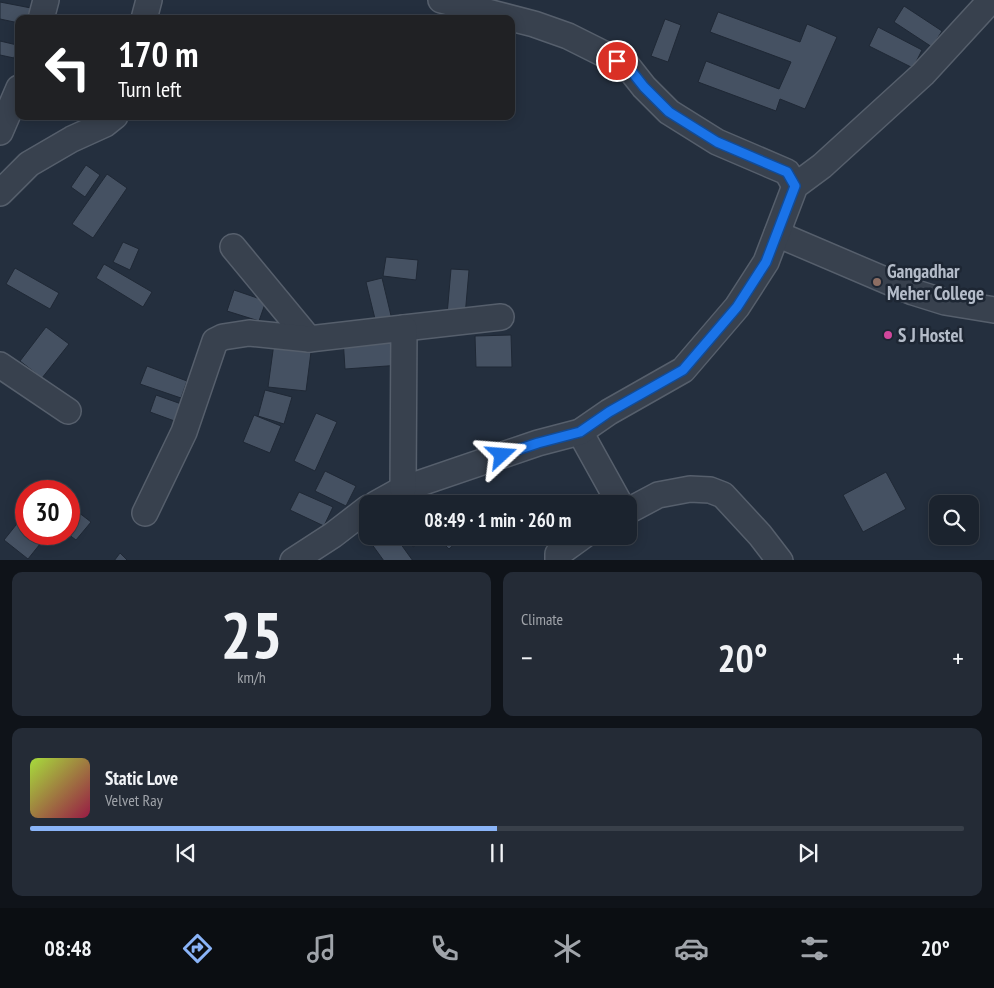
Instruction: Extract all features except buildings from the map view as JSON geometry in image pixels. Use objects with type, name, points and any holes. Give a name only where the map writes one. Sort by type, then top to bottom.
[{"type":"street","points":[[42,15],[46,0]]},
{"type":"street","points":[[145,15],[149,0]]},
{"type":"street","points":[[441,0],[499,15]]},
{"type":"street","points":[[393,495],[404,489],[538,443],[580,432],[609,412],[683,370],[737,307],[766,262],[795,186],[822,166],[923,74],[991,0]]},
{"type":"street","points":[[515,19],[568,36],[629,68],[644,87],[669,112],[717,142],[787,172],[795,186]]},
{"type":"street","points":[[0,132],[15,97]]},
{"type":"street","points":[[0,193],[29,164],[110,120]]},
{"type":"street","points":[[777,234],[913,292],[945,302],[994,310]]},
{"type":"street","points":[[233,247],[309,339]]},
{"type":"street","points":[[145,513],[184,432],[215,341],[223,336],[249,333],[309,339],[501,317]]},
{"type":"street","points":[[404,328],[404,489]]},
{"type":"street","points":[[0,365],[68,411]]},
{"type":"street","points":[[580,432],[615,495]]},
{"type":"street","points":[[637,506],[658,495],[690,488],[710,490],[723,495],[760,534],[780,560]]},
{"type":"street","points":[[293,560],[318,554],[333,535],[359,515]]},
{"type":"street","points":[[558,560],[558,554],[570,545]]},
{"type":"place","name":"Gangadhar Meher College","points":[[877,282]]},
{"type":"place","name":"S J Hostel","points":[[888,335]]},
{"type":"route","points":[[502,455],[580,432],[609,412],[683,370],[737,307],[766,262],[795,186],[787,172],[717,142],[669,112],[644,87],[629,68],[617,61]]}]
